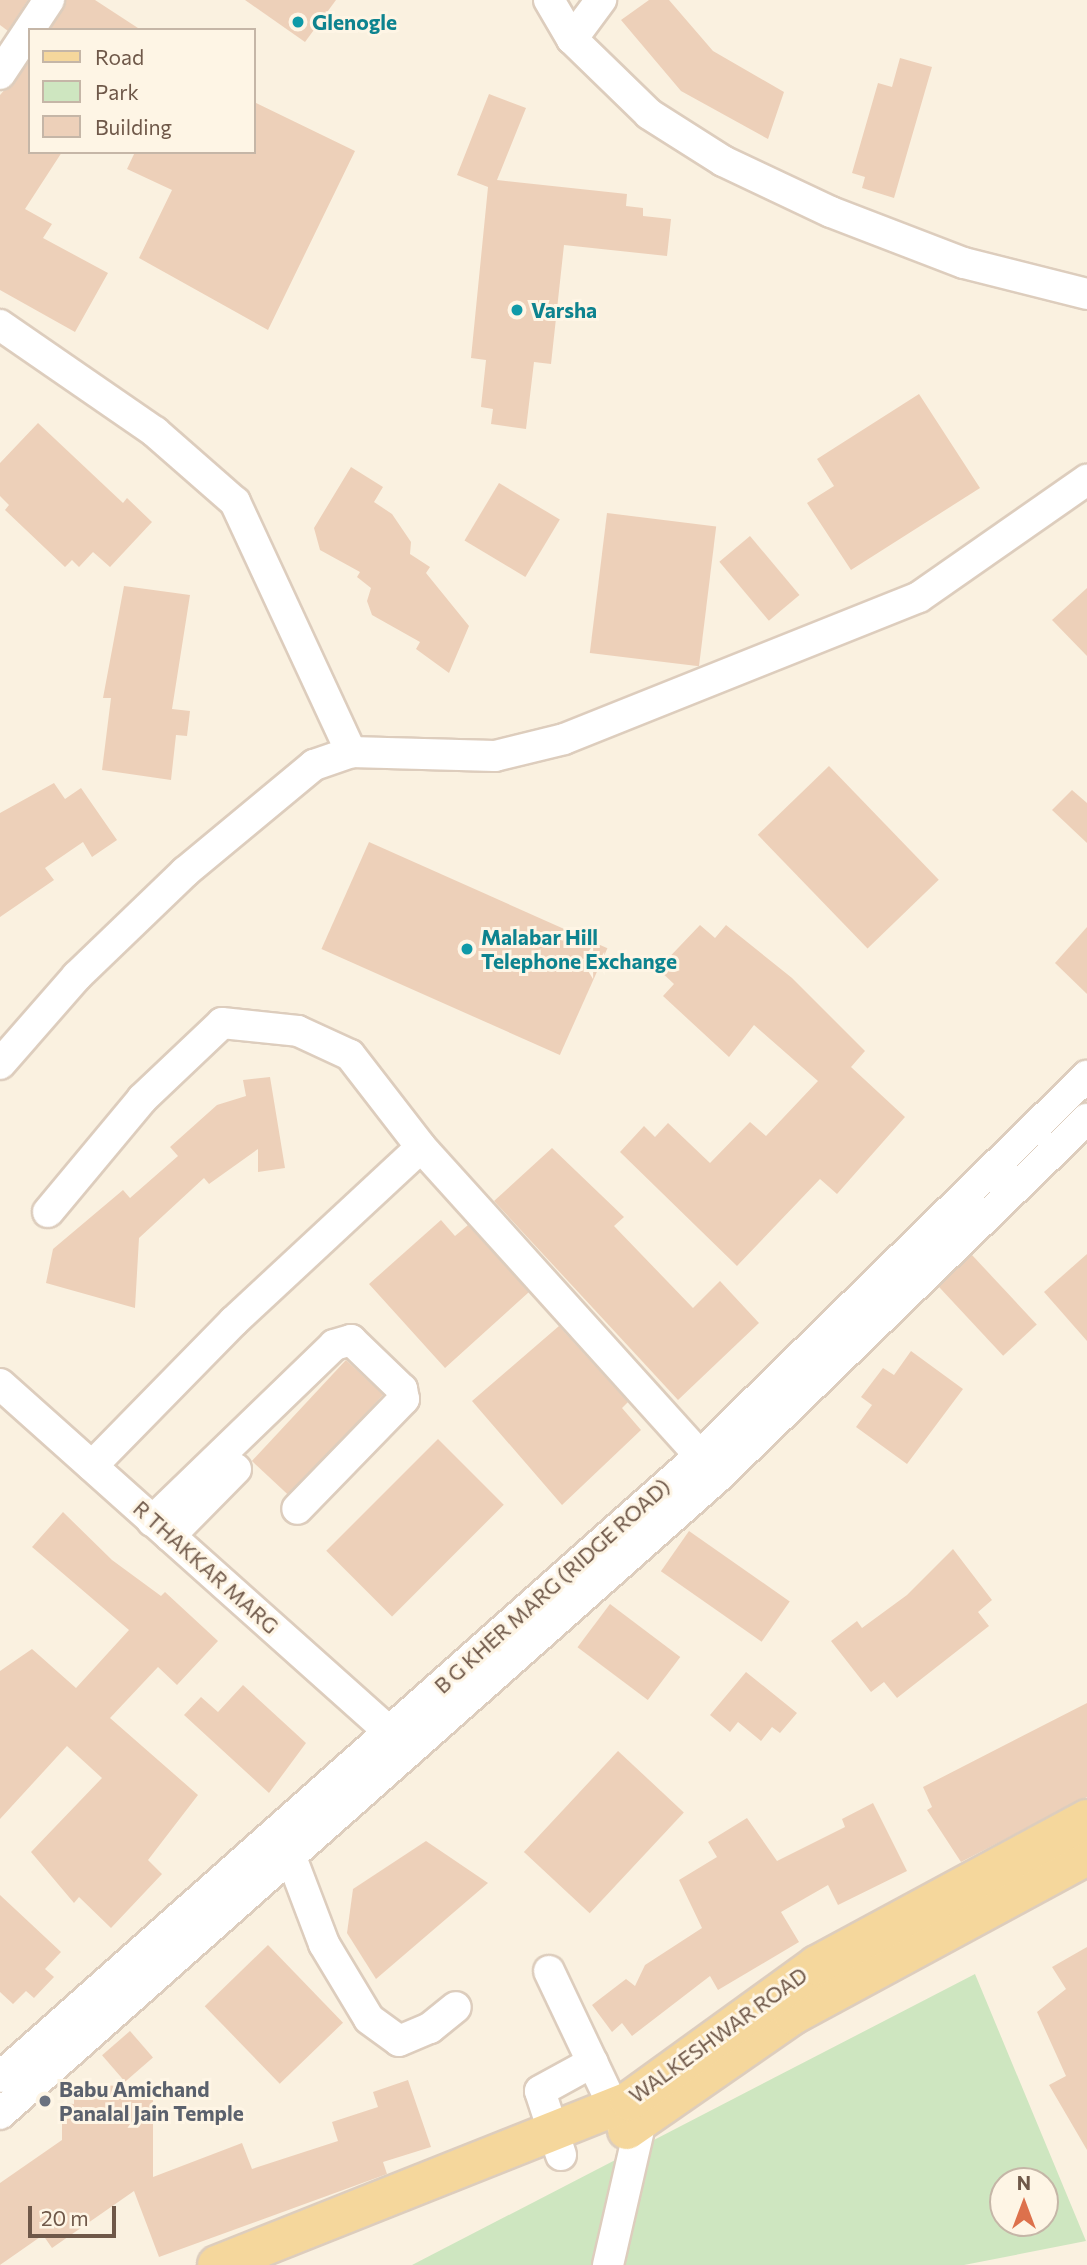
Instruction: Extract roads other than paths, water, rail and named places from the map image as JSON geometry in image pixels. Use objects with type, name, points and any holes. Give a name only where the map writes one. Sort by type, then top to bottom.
[{"type":"main road","name":"WALKESHWAR ROAD","points":[[627,2116],[817,1965],[1087,1819]]},
{"type":"main road","name":"WALKESHWAR ROAD","points":[[217,2265],[627,2116],[793,2015],[1087,1856]]},
{"type":"main road","name":"WALKESHWAR ROAD","points":[[278,2265],[558,2143]]},
{"type":"street","points":[[30,28],[48,0]]},
{"type":"street","points":[[549,0],[572,39],[649,114],[723,160],[831,212],[964,263],[1087,294]]},
{"type":"street","points":[[572,39],[601,0]]},
{"type":"street","points":[[0,74],[28,31]]},
{"type":"street","points":[[0,325],[155,432],[235,502],[351,752]]},
{"type":"street","points":[[0,1064],[77,976],[185,872],[314,765],[351,752],[495,756],[564,739],[919,597],[1087,480]]},
{"type":"street","points":[[48,1212],[142,1098],[222,1023],[298,1031],[350,1055],[421,1147],[709,1466]]},
{"type":"street","name":"B G KHER MARG (RIDGE ROAD)","points":[[0,2077],[389,1730],[709,1466],[1087,1076]]},
{"type":"street","name":"B G KHER MARG (RIDGE ROAD)","points":[[0,2114],[410,1752],[709,1466],[1087,1119]]},
{"type":"street","points":[[92,1466],[234,1321],[421,1147]]},
{"type":"street","points":[[161,1528],[334,1345],[351,1340],[402,1389],[404,1399],[297,1509]]},
{"type":"street","name":"R THAKKAR MARG","points":[[0,1384],[389,1730],[410,1752]]},
{"type":"street","points":[[161,1528],[236,1469]]},
{"type":"street","points":[[291,1857],[324,1944],[369,2020],[399,2041],[430,2028],[456,2007]]},
{"type":"street","points":[[548,1971],[593,2063],[627,2116],[608,2265]]},
{"type":"street","points":[[558,2143],[540,2091],[593,2063]]},
{"type":"place","name":"Glenogle","points":[[298,22]]},
{"type":"place","name":"Varsha","points":[[517,310]]},
{"type":"place","name":"Malabar Hill Telephone Exchange","points":[[467,949]]},
{"type":"place","name":"Babu Amichand Panalal Jain Temple","points":[[45,2101]]}]
